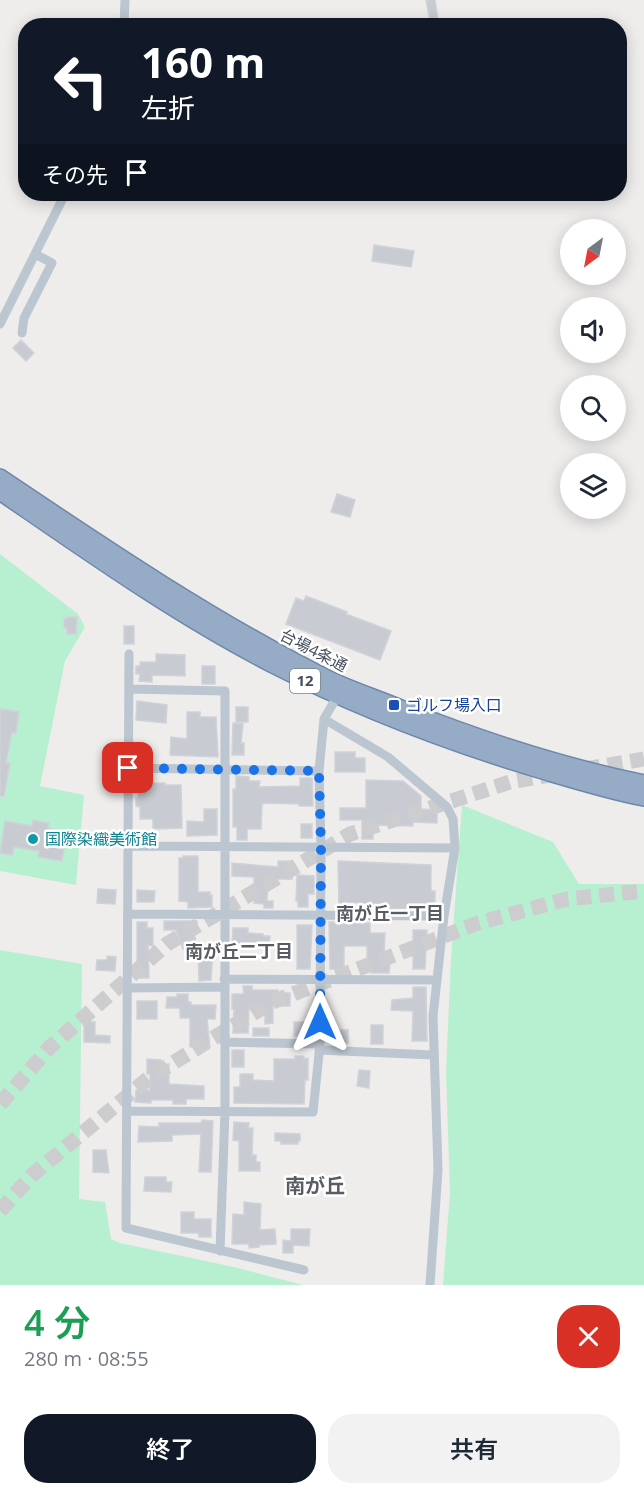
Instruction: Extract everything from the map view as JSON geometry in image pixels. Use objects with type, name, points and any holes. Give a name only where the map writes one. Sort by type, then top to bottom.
[{"type":"highway","name":"台場4条通","points":[[0,477],[144,573],[340,691],[492,741],[588,770],[644,783]]},
{"type":"highway","name":"台場4条通","points":[[0,492],[153,594],[242,648],[437,737],[564,777],[644,798]]},
{"type":"street","points":[[124,18],[125,0]]},
{"type":"street","points":[[0,324],[60,201]]},
{"type":"street","points":[[22,333],[24,318],[52,263],[34,254]]},
{"type":"street","points":[[129,654],[126,1228],[304,1270]]},
{"type":"street","points":[[129,689],[225,691],[225,1111],[220,1251]]},
{"type":"street","points":[[127,1111],[313,1112],[320,1047],[319,771],[324,719],[340,691]]},
{"type":"street","points":[[324,719],[388,757],[447,807],[453,819],[455,848],[444,916],[433,1016],[438,1170],[430,1285]]},
{"type":"street","points":[[128,768],[319,771]]},
{"type":"street","points":[[128,846],[455,848]]},
{"type":"street","points":[[128,914],[444,916]]},
{"type":"street","points":[[128,988],[320,980],[436,980]]},
{"type":"street","points":[[224,1042],[433,1055]]},
{"type":"green space","points":[[0,554],[78,614],[85,627],[65,661],[40,786],[84,795],[76,885],[0,871]]},
{"type":"green space","points":[[462,805],[553,842],[579,884],[644,884],[644,1285],[443,1285],[450,1192],[446,1071]]},
{"type":"green space","points":[[0,950],[82,964],[79,1199],[105,1202],[111,1239],[303,1285],[0,1285]]},
{"type":"building","points":[[426,0],[435,0],[438,18],[429,18]]},
{"type":"building","points":[[374,245],[414,251],[411,267],[372,261]]},
{"type":"building","points":[[21,340],[34,353],[26,361],[13,348]]},
{"type":"building","points":[[337,494],[355,500],[350,517],[331,512]]},
{"type":"building","points":[[306,596],[391,631],[380,660],[286,624],[296,598],[304,601]]},
{"type":"building","points":[[77,617],[76,634],[67,634],[64,619]]},
{"type":"building","points":[[124,626],[134,626],[134,644],[124,644]]},
{"type":"building","points":[[156,654],[185,655],[185,676],[152,675],[152,682],[139,681],[140,674],[136,674],[136,666],[140,666],[140,662],[156,662]]},
{"type":"building","points":[[202,666],[215,666],[215,684],[202,684]]},
{"type":"building","points":[[137,701],[167,705],[166,723],[136,720]]},
{"type":"building","points":[[236,707],[248,707],[248,722],[236,722]]},
{"type":"building","points":[[0,709],[19,712],[16,733],[12,732],[6,763],[10,763],[4,796],[0,796]]},
{"type":"building","points":[[187,712],[200,712],[200,717],[216,717],[218,757],[170,755],[171,737],[187,739]]},
{"type":"building","points":[[233,723],[243,724],[241,743],[244,743],[244,755],[232,755]]},
{"type":"building","points":[[335,752],[355,752],[355,758],[365,758],[365,772],[335,772]]},
{"type":"building","points":[[236,776],[249,777],[249,781],[260,781],[259,787],[300,786],[300,778],[312,778],[313,806],[264,803],[261,829],[247,829],[247,840],[237,840],[237,827],[233,827],[233,789],[236,789]]},
{"type":"building","points":[[139,778],[151,778],[150,783],[181,785],[182,828],[153,828],[153,819],[140,819],[140,807],[136,806]]},
{"type":"building","points":[[366,780],[403,781],[421,796],[421,809],[437,810],[437,823],[413,822],[413,826],[373,825],[373,839],[362,839],[362,820],[340,820],[340,808],[366,808]]},
{"type":"building","points":[[204,809],[217,809],[217,835],[187,836],[187,821],[204,822]]},
{"type":"building","name":"国際染織美術館","points":[[33,820],[49,823],[48,828],[67,832],[62,861],[38,857],[39,851],[14,847],[12,855],[0,853],[5,821],[32,826]]},
{"type":"building","points":[[301,824],[312,824],[312,838],[301,838]]},
{"type":"building","points":[[198,856],[198,892],[210,892],[212,907],[188,908],[188,902],[179,901],[179,858]]},
{"type":"building","points":[[278,861],[292,861],[292,879],[268,879],[267,901],[273,901],[273,908],[264,908],[264,904],[254,903],[254,877],[232,876],[232,863],[278,867]]},
{"type":"building","points":[[338,861],[431,865],[431,891],[435,891],[435,907],[408,906],[408,909],[384,909],[384,905],[348,902],[348,906],[339,906]]},
{"type":"building","points":[[297,875],[314,876],[314,894],[308,894],[308,907],[298,907],[298,901],[296,901]]},
{"type":"building","points":[[98,889],[116,890],[115,904],[97,903]]},
{"type":"building","points":[[137,890],[155,891],[154,902],[137,902]]},
{"type":"building","points":[[164,921],[197,921],[197,929],[192,929],[198,946],[187,951],[186,948],[183,949],[176,930],[164,930]]},
{"type":"building","points":[[137,922],[147,922],[147,928],[153,928],[153,946],[148,945],[149,978],[137,978]]},
{"type":"building","points":[[329,922],[370,923],[370,933],[385,933],[384,955],[387,955],[387,964],[390,964],[389,973],[371,973],[371,960],[367,960],[367,946],[344,946],[344,970],[330,969]]},
{"type":"building","points":[[297,925],[312,925],[310,969],[297,969]]},
{"type":"building","points":[[233,928],[248,928],[248,933],[270,936],[269,944],[232,944]]},
{"type":"building","points":[[413,930],[427,930],[425,969],[413,969]]},
{"type":"building","points":[[198,951],[213,951],[211,980],[199,981]]},
{"type":"building","points":[[107,956],[116,957],[115,971],[96,970],[97,960],[107,960]]},
{"type":"building","points":[[243,986],[252,986],[252,990],[278,990],[278,993],[290,993],[290,1006],[273,1006],[273,1023],[265,1024],[265,1009],[249,1009],[248,1033],[233,1033],[232,994],[244,994]]},
{"type":"building","points":[[413,987],[426,987],[427,1041],[412,1041],[413,1011],[391,1010],[392,1000],[413,998]]},
{"type":"building","points":[[177,994],[188,994],[188,1002],[191,1002],[191,1005],[216,1005],[215,1019],[207,1019],[210,1047],[190,1047],[190,1018],[180,1018],[180,1008],[166,1008],[167,997],[177,997]]},
{"type":"building","points":[[137,1001],[157,1001],[157,1019],[137,1019]]},
{"type":"building","points":[[84,1021],[95,1022],[95,1035],[110,1036],[110,1043],[84,1042]]},
{"type":"building","points":[[294,1022],[310,1022],[310,1036],[294,1036]]},
{"type":"building","points":[[371,1025],[383,1025],[383,1044],[371,1044]]},
{"type":"building","points":[[253,1028],[269,1028],[269,1036],[253,1036]]},
{"type":"building","points":[[335,1030],[348,1030],[348,1043],[335,1042]]},
{"type":"building","points":[[232,1050],[244,1050],[244,1067],[232,1067]]},
{"type":"building","points":[[295,1056],[308,1058],[308,1080],[305,1080],[304,1104],[234,1103],[234,1087],[240,1087],[240,1074],[253,1074],[253,1080],[274,1081],[274,1059],[295,1059]]},
{"type":"building","points":[[147,1059],[161,1060],[161,1064],[169,1064],[169,1084],[204,1086],[204,1099],[186,1099],[186,1104],[173,1104],[173,1100],[151,1100],[151,1103],[135,1102],[136,1090],[150,1090]]},
{"type":"building","points":[[359,1070],[370,1071],[369,1088],[357,1086]]},
{"type":"building","points":[[202,1120],[213,1121],[211,1172],[199,1172],[201,1134],[172,1135],[172,1141],[138,1142],[139,1126],[159,1127],[159,1123],[201,1123]]},
{"type":"building","points":[[234,1122],[249,1123],[248,1128],[253,1128],[252,1155],[256,1155],[256,1162],[260,1162],[260,1171],[239,1171],[239,1141],[233,1140]]},
{"type":"building","points":[[275,1133],[300,1134],[300,1141],[298,1144],[281,1144],[281,1141],[275,1141]]},
{"type":"building","points":[[93,1150],[106,1150],[109,1173],[93,1172]]},
{"type":"building","points":[[145,1177],[166,1177],[166,1182],[172,1182],[171,1192],[144,1191]]},
{"type":"building","points":[[244,1202],[261,1204],[260,1230],[275,1229],[276,1244],[249,1248],[249,1244],[232,1244],[233,1214],[244,1215]]},
{"type":"building","points":[[181,1212],[194,1212],[194,1219],[211,1219],[211,1237],[199,1237],[199,1233],[181,1233]]},
{"type":"building","points":[[291,1229],[310,1229],[309,1246],[293,1245],[293,1253],[283,1253],[283,1240],[291,1241]]},
{"type":"tunnel","points":[[585,769],[644,759]]},
{"type":"tunnel","points":[[0,1104],[49,1048],[167,944],[350,834],[510,782],[556,774]]},
{"type":"tunnel","points":[[0,1211],[31,1176],[150,1077],[272,1002],[478,923],[567,899],[644,891]]},
{"type":"place","name":"ゴルフ場入口","points":[[394,705]]},
{"type":"place","name":"国際染織美術館","points":[[33,839]]},
{"type":"district","name":"南が丘一丁目","points":[[390,914]]},
{"type":"district","name":"南が丘二丁目","points":[[239,952]]},
{"type":"district","name":"南が丘","points":[[315,1186]]},
{"type":"route","points":[[128,768],[319,771],[320,1022]]}]
